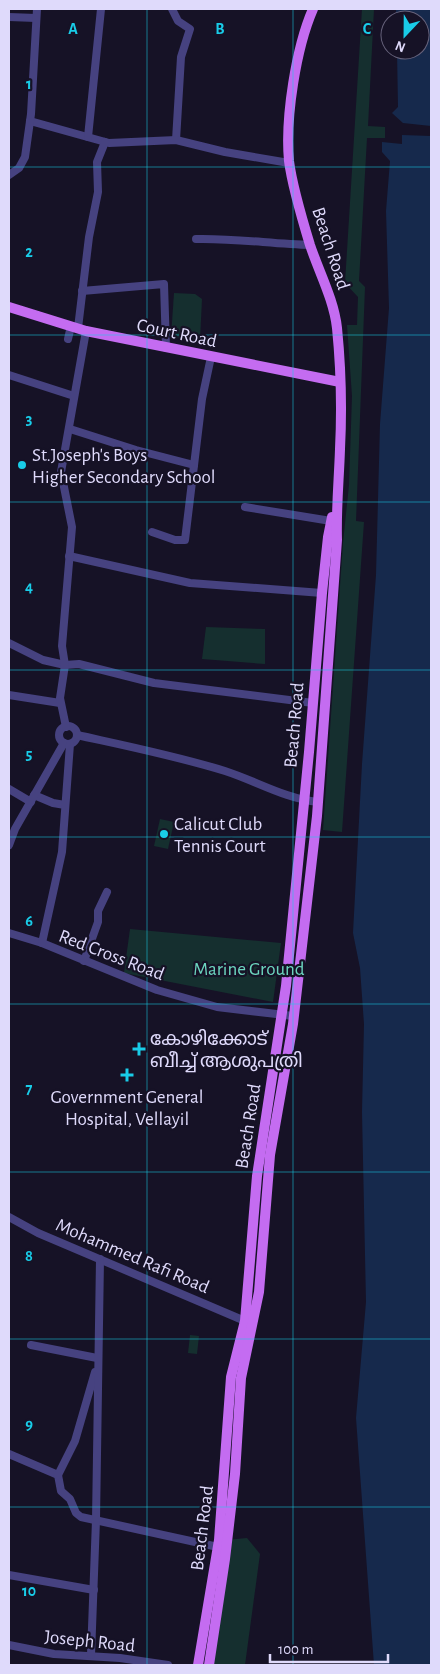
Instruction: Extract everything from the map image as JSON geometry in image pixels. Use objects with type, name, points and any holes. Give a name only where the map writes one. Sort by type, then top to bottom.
[{"type":"main road","name":"Beach Road","points":[[209,1665],[226,1559],[235,1474],[241,1378],[259,1292],[270,1154],[294,1016],[318,802],[337,540],[336,502],[340,448],[340,382],[337,326],[332,305],[310,245],[289,163],[288,128],[298,59],[314,9]]},
{"type":"main road","name":"Court Road","points":[[9,307],[78,328],[166,348],[340,382]]},
{"type":"main road","name":"Beach Road","points":[[198,1665],[218,1547],[232,1377],[245,1321],[257,1176],[282,1016],[304,801],[322,593],[336,502]]},
{"type":"street","points":[[9,175],[19,168],[25,156],[30,120],[37,9]]},
{"type":"street","points":[[88,137],[101,9]]},
{"type":"street","points":[[172,9],[178,21],[190,29],[181,57],[176,140]]},
{"type":"street","points":[[9,17],[36,18]]},
{"type":"street","points":[[30,120],[105,142],[176,140],[225,152],[289,163]]},
{"type":"street","points":[[66,727],[60,703],[65,665],[62,646],[72,527],[61,472],[70,429],[82,291],[98,192],[97,162],[105,142]]},
{"type":"street","points":[[196,238],[239,238],[280,244],[310,245]]},
{"type":"street","points":[[82,291],[164,284],[166,348]]},
{"type":"street","points":[[68,339],[78,328]]},
{"type":"street","points":[[152,532],[174,540],[185,540],[202,399],[211,357]]},
{"type":"street","points":[[9,375],[74,396]]},
{"type":"street","points":[[70,429],[194,465]]},
{"type":"street","points":[[245,507],[332,521]]},
{"type":"street","points":[[69,556],[190,583],[322,593]]},
{"type":"street","points":[[9,643],[43,660],[65,665],[79,664],[154,683],[313,703]]},
{"type":"street","points":[[9,695],[60,703]]},
{"type":"street","points":[[66,727],[72,727],[77,735],[177,757],[224,771],[304,801],[318,802]]},
{"type":"street","points":[[42,944],[62,852],[67,743],[60,735],[66,727]]},
{"type":"street","points":[[9,845],[32,798],[67,743],[76,739],[77,735]]},
{"type":"street","points":[[9,789],[32,798],[65,805]]},
{"type":"street","points":[[84,961],[98,922],[98,911],[107,892]]},
{"type":"street","name":"Red Cross Road","points":[[9,933],[42,944],[157,990],[209,1004],[282,1016],[294,1016]]},
{"type":"street","name":"Mohammed Rafi Road","points":[[9,1217],[38,1232],[245,1321]]},
{"type":"street","points":[[91,1655],[96,1520],[100,1259]]},
{"type":"street","points":[[31,1345],[97,1361]]},
{"type":"street","points":[[97,1361],[75,1441],[58,1475],[61,1490],[70,1499],[76,1513],[81,1517],[218,1547]]},
{"type":"street","points":[[9,1454],[58,1475]]},
{"type":"street","points":[[9,1575],[94,1590]]},
{"type":"street","name":"Joseph Road","points":[[9,1645],[54,1654],[91,1655],[168,1665]]},
{"type":"green space","points":[[362,9],[374,9],[368,126],[385,127],[385,138],[367,138],[359,281],[365,287],[356,521],[364,522],[342,832],[323,830],[343,543],[349,485],[352,396],[347,325],[357,325],[358,297],[345,283]]},
{"type":"green space","points":[[174,293],[195,294],[202,299],[200,340],[171,337]]},
{"type":"green space","points":[[206,627],[265,629],[265,664],[202,659]]},
{"type":"green space","name":"Calicut Club Tennis Court","points":[[160,819],[174,822],[168,849],[154,846]]},
{"type":"green space","name":"Marine Ground","points":[[130,929],[281,943],[273,1002],[124,973]]},
{"type":"green space","points":[[190,1335],[199,1336],[197,1354],[188,1353]]},
{"type":"green space","points":[[247,1538],[260,1554],[245,1665],[212,1665],[226,1540]]},
{"type":"water","points":[[431,9],[431,126],[403,123],[392,113],[398,107],[397,60],[430,60],[430,10],[396,10]]},
{"type":"water","points":[[402,135],[431,136],[431,1665],[374,1665],[356,1418],[366,1302],[362,1112],[364,1024],[360,968],[353,933],[362,764],[376,575],[380,424],[389,308],[386,211],[390,161],[382,152],[382,142],[402,144]]},
{"type":"place","name":"St.Joseph's Boys Higher Secondary School","points":[[22,465]]},
{"type":"place","name":"Calicut Club Tennis Court","points":[[164,834]]},
{"type":"place","name":"കോഴിക്കോട് ബീച്ച് ആശുപത്രി","points":[[139,1049]]},
{"type":"place","name":"Government General Hospital, Vellayil","points":[[127,1075]]}]
